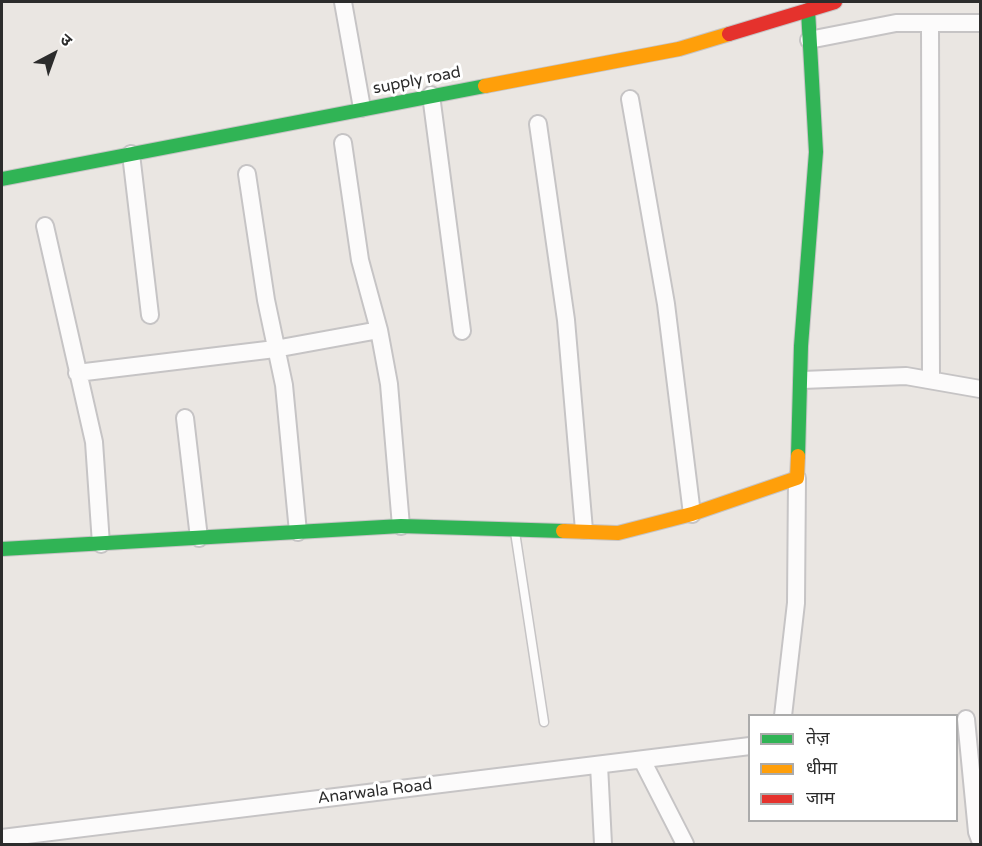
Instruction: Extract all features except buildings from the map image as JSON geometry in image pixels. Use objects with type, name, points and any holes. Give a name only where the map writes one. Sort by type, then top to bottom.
[{"type":"street","points":[[343,2],[362,108]]},
{"type":"street","name":"supply road","points":[[2,179],[362,108],[679,49],[835,2]]},
{"type":"street","points":[[783,714],[796,603],[801,346],[816,152],[808,10]]},
{"type":"street","points":[[809,40],[896,23],[930,25],[981,23]]},
{"type":"street","points":[[930,25],[931,380]]},
{"type":"street","points":[[431,95],[462,330]]},
{"type":"street","points":[[630,99],[666,304],[692,514]]},
{"type":"street","points":[[538,124],[566,320],[585,530]]},
{"type":"street","points":[[343,142],[360,260],[379,330],[389,384],[401,526]]},
{"type":"street","points":[[131,154],[150,315]]},
{"type":"street","points":[[247,174],[275,349],[284,385],[298,532]]},
{"type":"street","points":[[45,226],[94,442],[100,544]]},
{"type":"street","points":[[77,373],[275,349],[379,330]]},
{"type":"street","points":[[802,380],[906,376],[981,389]]},
{"type":"street","points":[[185,418],[199,538]]},
{"type":"street","points":[[2,549],[401,526],[585,530],[618,533],[692,514],[797,478]]},
{"type":"street","points":[[968,719],[977,832],[981,840]]},
{"type":"street","name":"Anarwala Road","points":[[2,838],[748,746]]},
{"type":"street","points":[[642,760],[685,844]]},
{"type":"street","points":[[599,765],[603,844]]},
{"type":"lane","points":[[515,528],[544,722]]},
{"type":"traffic: fast","points":[[798,456],[801,346],[816,152],[808,10]]},
{"type":"traffic: fast","points":[[2,179],[485,86]]},
{"type":"traffic: fast","points":[[2,549],[401,526],[563,531]]},
{"type":"traffic: slow","points":[[485,86],[679,49],[729,34]]},
{"type":"traffic: slow","points":[[563,531],[618,533],[692,514],[797,478],[798,456]]},
{"type":"traffic: jam","points":[[729,34],[835,2]]}]
